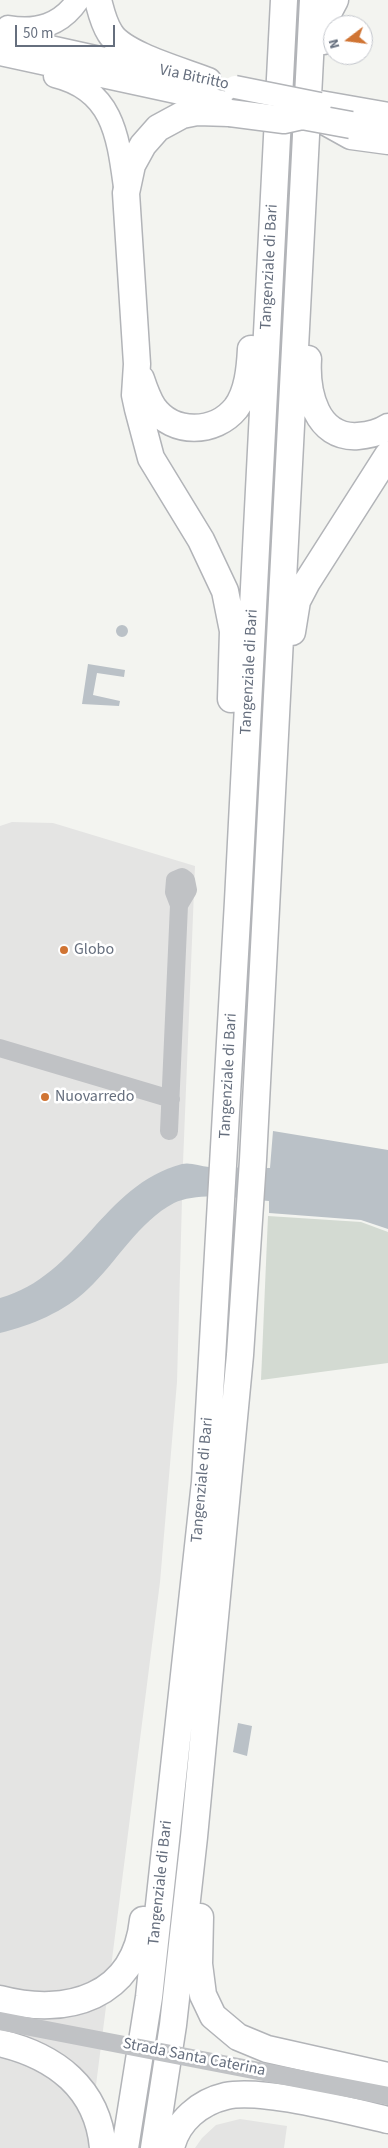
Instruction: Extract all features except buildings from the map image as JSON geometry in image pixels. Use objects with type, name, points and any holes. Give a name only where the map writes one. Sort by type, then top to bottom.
[{"type":"highway","points":[[98,0],[102,16],[110,34],[131,52],[208,82]]},
{"type":"highway","points":[[269,0],[268,30],[280,68]]},
{"type":"highway","name":"Tangenziale di Bari","points":[[125,2148],[149,1997],[205,1482],[238,901],[284,0]]},
{"type":"highway","name":"Tangenziale di Bari","points":[[154,2148],[172,2025],[194,1837],[240,1355],[253,1160],[302,208],[313,108],[313,0]]},
{"type":"highway","points":[[313,108],[322,68],[326,17],[335,0]]},
{"type":"highway","points":[[238,901],[226,833],[233,631],[225,590],[214,562],[151,458],[135,395],[137,364],[126,193],[132,165],[143,145],[158,128],[182,115],[232,101],[284,120],[313,108],[354,100],[388,106]]},
{"type":"highway","points":[[313,108],[352,117],[388,132]]},
{"type":"highway","points":[[313,108],[351,136],[388,141]]},
{"type":"highway","points":[[352,117],[388,116]]},
{"type":"highway","points":[[137,364],[144,389],[154,407],[168,421],[186,428],[205,428],[221,422],[236,407],[245,389],[250,367],[260,176],[277,140]]},
{"type":"highway","points":[[302,208],[313,253],[307,377],[311,398],[326,426],[338,434],[352,436],[367,435],[388,428]]},
{"type":"highway","points":[[274,730],[290,677],[292,625],[297,601],[388,455]]},
{"type":"highway","points":[[194,1837],[200,1902],[199,1964],[203,1995],[213,2016],[238,2037],[267,2049],[388,2076]]},
{"type":"highway","points":[[0,1999],[30,2005],[54,2006],[77,2002],[98,1994],[114,1982],[132,1961],[141,1939],[147,1886],[165,1846]]},
{"type":"highway","points":[[0,2043],[31,2052],[58,2066],[81,2088],[96,2113],[103,2148]]},
{"type":"highway","points":[[171,2148],[173,2138],[186,2118],[205,2102],[227,2095],[257,2095],[288,2099],[388,2120]]},
{"type":"main road","points":[[0,26],[24,30],[42,28],[57,21],[72,10],[78,0]]},
{"type":"main road","name":"Via Bitritto","points":[[0,36],[92,65],[232,101]]},
{"type":"main road","name":"Via Bitritto","points":[[0,54],[208,82],[232,101]]},
{"type":"main road","points":[[0,64],[79,84],[95,97],[113,122],[120,148],[126,193]]},
{"type":"street","points":[[169,1131],[180,905]]},
{"type":"street","points":[[0,1048],[171,1099]]},
{"type":"street","name":"Strada Santa Caterina","points":[[0,2021],[388,2096]]},
{"type":"shaded area","points":[[120,625],[124,625],[128,631],[124,637],[120,637],[116,633],[116,629]]},
{"type":"shaded area","points":[[88,664],[125,670],[124,677],[97,673],[93,695],[120,701],[119,706],[82,704]]},
{"type":"shaded area","points":[[12,822],[53,823],[195,866],[183,1163],[177,1382],[160,1582],[88,2148],[0,2148],[0,826]]},
{"type":"shaded area","points":[[273,1131],[388,1150],[388,1229],[361,1220],[269,1213],[269,1201],[221,1197],[184,1199],[161,1211],[150,1220],[98,1279],[79,1297],[47,1317],[0,1333],[0,1298],[28,1287],[51,1271],[131,1191],[154,1175],[182,1164],[209,1167],[270,1168]]},
{"type":"shaded area","points":[[268,1216],[361,1222],[388,1232],[388,1363],[261,1380]]},
{"type":"shaded area","points":[[238,1723],[252,1726],[247,1756],[233,1752]]},
{"type":"shaded area","points":[[240,2119],[287,2126],[284,2148],[195,2148],[202,2138],[216,2125]]},
{"type":"place","name":"Globo","points":[[64,950]]},
{"type":"place","name":"Nuovarredo","points":[[45,1097]]}]
